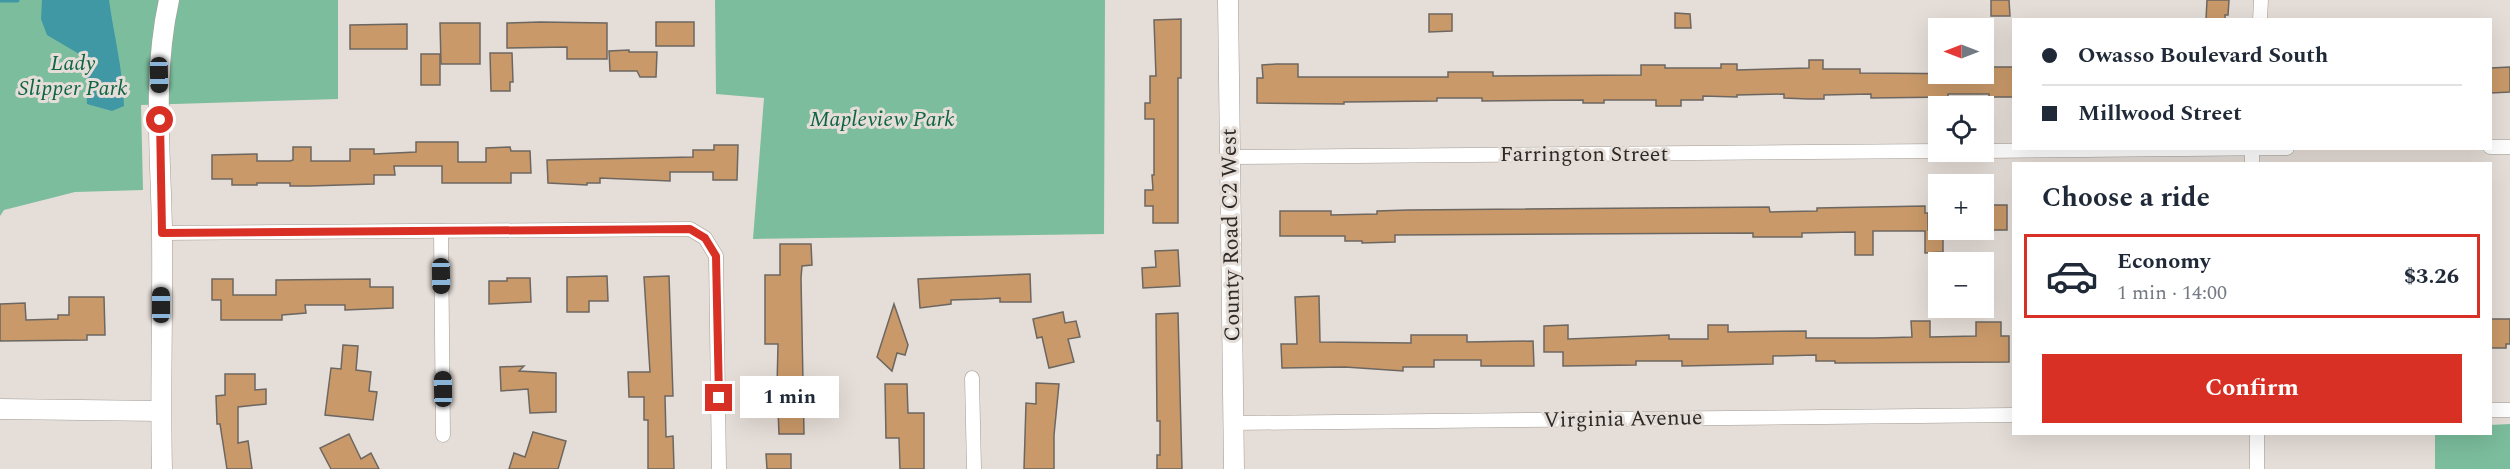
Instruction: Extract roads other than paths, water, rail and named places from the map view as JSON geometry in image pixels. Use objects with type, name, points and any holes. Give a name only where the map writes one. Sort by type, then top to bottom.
[{"type":"street","points":[[162,469],[159,75],[162,30],[168,0]]},
{"type":"street","name":"County Road C2 West","points":[[1228,0],[1234,469]]},
{"type":"street","points":[[2260,18],[2261,0]]},
{"type":"street","points":[[2492,147],[2510,147]]},
{"type":"street","points":[[1994,151],[2118,150]]},
{"type":"street","name":"Farrington Street","points":[[1230,157],[1928,152]]},
{"type":"street","points":[[162,233],[690,229],[705,238],[716,256],[719,469]]},
{"type":"street","points":[[441,231],[443,435]]},
{"type":"street","points":[[972,378],[974,469]]},
{"type":"street","points":[[0,409],[161,411]]},
{"type":"street","points":[[2492,410],[2510,410]]},
{"type":"street","name":"Virginia Avenue","points":[[1234,423],[2012,415]]},
{"type":"street","points":[[2257,435],[2257,469]]},
{"type":"water","points":[[42,0],[109,0],[124,106],[112,111],[87,104],[86,58],[47,35],[41,19]]},
{"type":"waterway","points":[[0,0],[17,0]]},
{"type":"park label","name":"Lady Slipper Park","points":[[73,76]]},
{"type":"park label","name":"Mapleview Park","points":[[882,119]]}]
